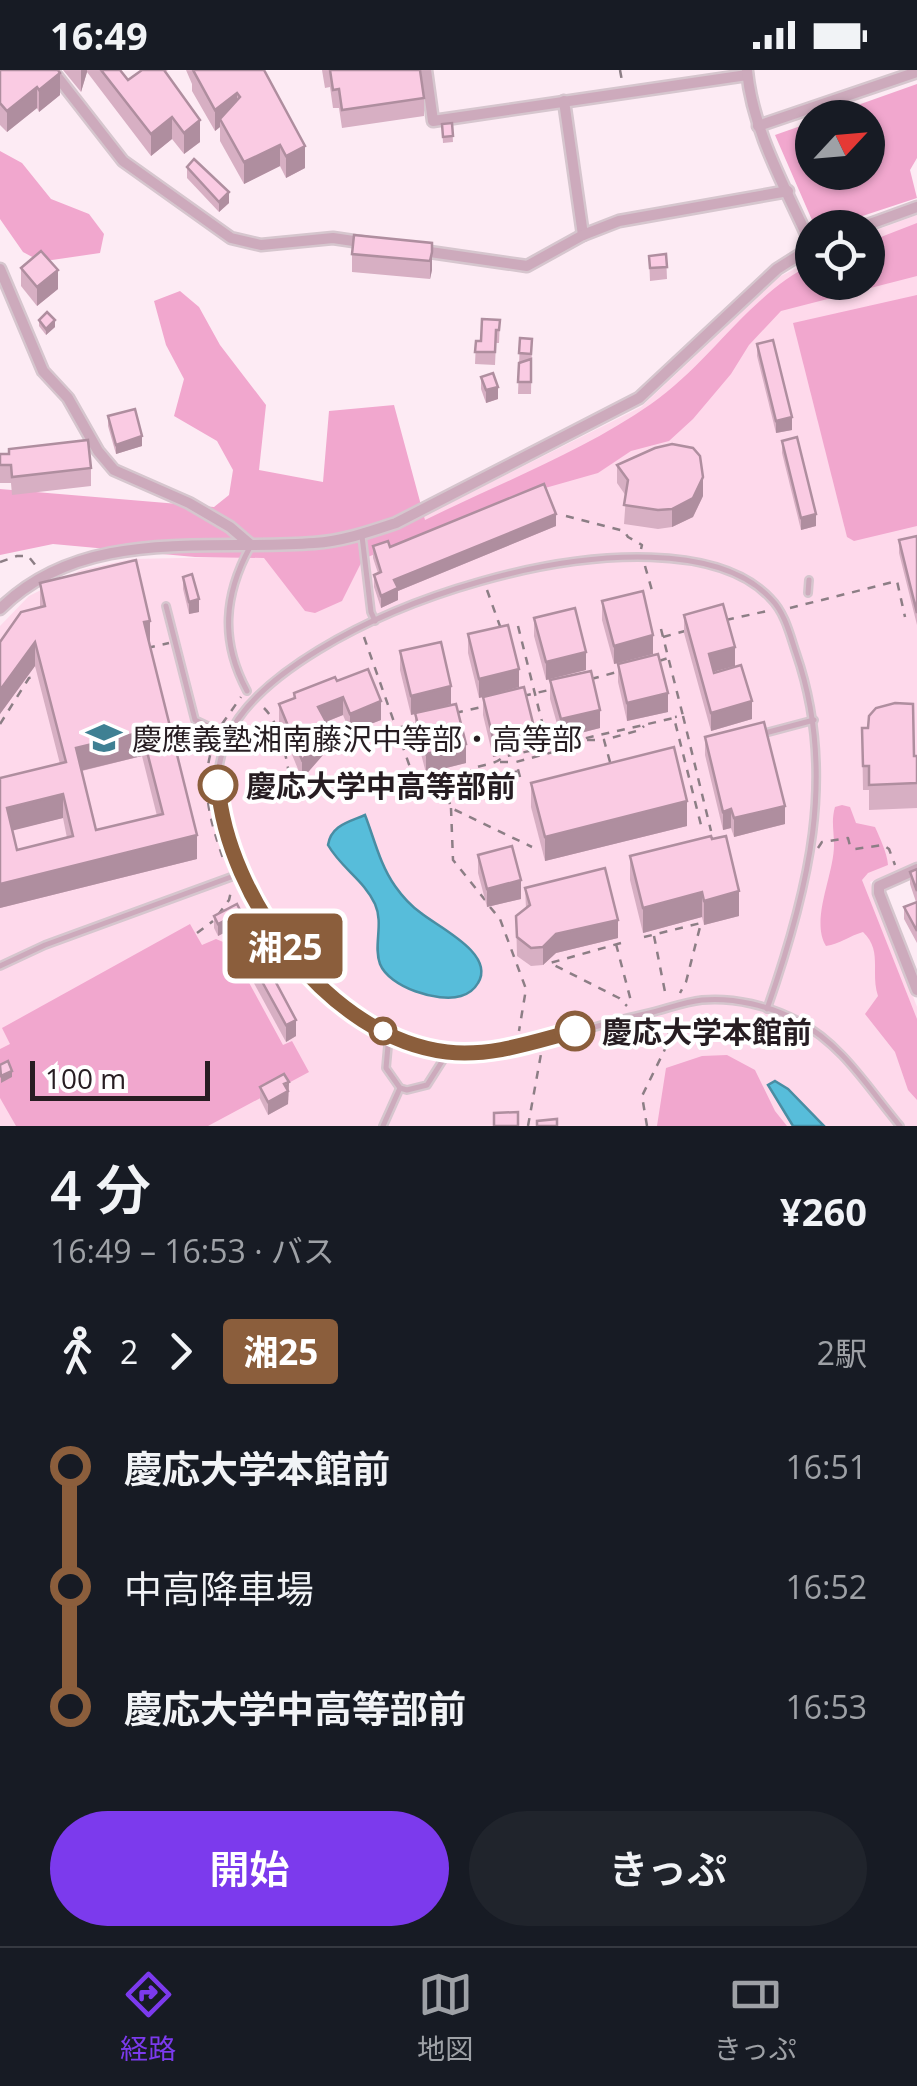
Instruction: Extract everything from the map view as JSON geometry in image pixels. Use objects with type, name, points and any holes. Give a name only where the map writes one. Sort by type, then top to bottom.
[{"type":"street","points":[[52,70],[124,161],[232,238],[261,245],[333,238],[372,244]]},
{"type":"street","points":[[0,609],[44,574],[106,552],[316,543],[396,523],[639,398],[776,269],[812,246],[758,126],[750,103],[747,72],[433,122],[426,70]]},
{"type":"street","points":[[758,126],[917,72]]},
{"type":"street","points":[[564,102],[584,235]]},
{"type":"street","points":[[411,249],[527,266],[619,221],[788,191]]},
{"type":"street","points":[[885,219],[917,207]]},
{"type":"street","points":[[0,269],[43,371],[68,398],[98,451],[114,470],[189,502],[251,545]]},
{"type":"street","points":[[917,869],[879,886],[917,990]]},
{"type":"lane","points":[[362,534],[375,621]]},
{"type":"lane","points":[[247,691],[232,650],[228,606],[234,577],[251,545]]},
{"type":"lane","points":[[767,1009],[799,914],[812,847],[818,786],[814,720],[806,682],[778,609],[750,581],[726,568],[700,562],[641,556],[568,563],[506,575],[427,599],[375,621],[314,654],[253,699],[237,719],[220,760],[220,806],[249,890],[292,956],[327,992],[390,1035],[448,1052],[495,1051],[701,1000],[744,1002],[797,1020],[836,1045],[900,1126]]},
{"type":"lane","points":[[808,593],[810,580]]},
{"type":"lane","points":[[166,606],[195,720],[229,736]]},
{"type":"lane","points":[[765,733],[814,720]]},
{"type":"lane","points":[[0,966],[78,932],[242,873]]},
{"type":"lane","points":[[390,1035],[386,1068],[400,1088],[427,1085],[448,1052]]},
{"type":"lane","points":[[383,1126],[400,1088]]},
{"type":"path","points":[[566,516],[624,531],[642,546],[641,550]]},
{"type":"path","points":[[0,562],[28,556],[44,574]]},
{"type":"path","points":[[645,567],[652,594]]},
{"type":"path","points":[[790,608],[897,581],[905,617]]},
{"type":"path","points":[[486,588],[502,630]]},
{"type":"path","points":[[722,622],[778,609]]},
{"type":"path","points":[[518,626],[548,747]]},
{"type":"path","points":[[663,637],[696,628]]},
{"type":"path","points":[[661,629],[711,831]]},
{"type":"path","points":[[364,635],[417,787],[445,788],[519,771]]},
{"type":"path","points":[[138,650],[175,642]]},
{"type":"path","points":[[650,663],[668,658]]},
{"type":"path","points":[[593,678],[630,668]]},
{"type":"path","points":[[0,724],[29,678],[47,673]]},
{"type":"path","points":[[518,698],[555,688]]},
{"type":"path","points":[[225,864],[212,825],[204,775],[218,731],[247,691]]},
{"type":"path","points":[[253,699],[272,716],[291,789],[301,791]]},
{"type":"path","points":[[448,715],[483,706]]},
{"type":"path","points":[[498,762],[682,716]]},
{"type":"path","points":[[674,718],[702,829]]},
{"type":"path","points":[[396,728],[413,724]]},
{"type":"path","points":[[586,739],[604,740],[646,725]]},
{"type":"path","points":[[604,740],[611,767]]},
{"type":"path","points":[[421,786],[498,762],[516,762],[557,751],[562,744]]},
{"type":"path","points":[[516,762],[520,777]]},
{"type":"path","points":[[445,788],[450,808],[452,860],[500,919],[526,989],[519,1031]]},
{"type":"path","points":[[450,808],[532,846]]},
{"type":"path","points":[[812,847],[848,838],[855,849],[882,845],[890,849],[899,876]]},
{"type":"path","points":[[197,934],[229,900],[233,886]]},
{"type":"path","points":[[644,937],[701,923],[680,993]]},
{"type":"path","points":[[653,935],[666,998]]},
{"type":"path","points":[[618,944],[630,1006],[619,998],[550,963],[618,944]]},
{"type":"path","points":[[647,1126],[642,1096],[669,1041],[669,1022]]},
{"type":"path","points":[[528,1126],[541,1054]]},
{"type":"shaded area","points":[[917,84],[917,158],[910,170],[917,198],[881,210],[808,210],[799,190],[885,190],[885,100],[872,100]]},
{"type":"shaded area","points":[[795,128],[795,181],[775,135]]},
{"type":"shaded area","points":[[0,151],[22,163],[51,199],[89,214],[104,234],[100,253],[52,260],[36,259],[23,252],[0,219]]},
{"type":"shaded area","points":[[917,215],[917,863],[870,882],[917,1007],[917,1126],[0,1126],[0,626],[29,596],[81,570],[132,559],[280,556],[402,527],[641,407],[779,277],[795,269],[795,300],[885,300],[885,227]]},
{"type":"shaded area","points":[[917,223],[917,276],[885,284],[885,235]]},
{"type":"shaded area","points":[[795,274],[795,300],[824,300],[781,311],[749,345],[731,374],[693,419],[669,441],[631,451],[598,473],[510,498],[363,559],[342,601],[315,613],[305,611],[264,558],[195,557],[53,544],[0,555],[0,489],[214,507],[229,495],[233,470],[217,441],[174,416],[184,379],[166,345],[154,301],[180,291],[199,307],[220,345],[266,405],[259,470],[323,482],[329,411],[394,405],[425,520],[569,452],[651,404]]},
{"type":"shaded area","points":[[917,295],[917,526],[854,541],[847,537],[793,323]]},
{"type":"shaded area","points":[[835,807],[850,807],[856,823],[875,827],[886,856],[888,865],[868,873],[862,880],[917,1019],[917,1100],[908,1090],[895,1052],[865,1014],[878,996],[869,939],[863,932],[826,946],[822,935],[820,923],[833,857],[834,812]]},
{"type":"shaded area","points":[[190,924],[202,945],[216,939],[228,944],[283,1045],[292,1041],[309,1072],[208,1126],[16,1126],[0,1098],[0,1049],[10,1044],[2,1028]]},
{"type":"shaded area","points":[[727,1055],[755,1070],[787,1126],[657,1126],[666,1068],[702,1056]]},
{"type":"water","points":[[365,815],[381,860],[398,890],[417,910],[463,942],[479,962],[478,983],[468,993],[451,998],[415,991],[393,980],[380,964],[375,904],[328,845],[337,829]]},
{"type":"water","points":[[775,1081],[824,1126],[793,1126],[768,1085]]},
{"type":"building","points":[[0,70],[60,73],[7,111],[0,103]]},
{"type":"building","points":[[101,70],[120,70],[128,80],[142,70],[164,70],[200,120],[184,133],[172,117],[151,134]]},
{"type":"building","points":[[193,70],[264,70],[305,146],[286,156],[280,145],[244,162],[220,119],[240,97],[237,93],[215,110]]},
{"type":"building","points":[[330,70],[420,70],[424,98],[342,110],[339,89],[333,90]]},
{"type":"building","points":[[452,123],[453,136],[443,137],[442,124]]},
{"type":"building","points":[[194,159],[229,192],[219,202],[187,167]]},
{"type":"building","points":[[354,235],[432,243],[430,261],[352,254]]},
{"type":"building","points":[[41,251],[58,270],[37,287],[21,268]]},
{"type":"building","points":[[666,254],[667,267],[650,268],[649,256]]},
{"type":"building","points":[[47,312],[55,320],[46,329],[39,320]]},
{"type":"building","points":[[482,319],[500,320],[495,352],[475,352],[476,341],[481,341]]},
{"type":"building","points":[[520,338],[532,339],[531,354],[519,353]]},
{"type":"building","points":[[773,340],[792,417],[776,421],[757,344]]},
{"type":"building","points":[[531,359],[531,382],[518,382],[519,363]]},
{"type":"building","points":[[493,373],[498,387],[486,390],[481,377]]},
{"type":"building","points":[[135,409],[142,436],[116,445],[108,416]]},
{"type":"building","points":[[797,437],[816,514],[801,518],[782,441]]},
{"type":"building","points":[[88,440],[91,468],[12,477],[11,465],[0,465],[0,454],[9,454],[9,449]]},
{"type":"building","points":[[672,444],[693,448],[700,456],[703,477],[693,498],[672,509],[624,505],[628,480],[617,465]]},
{"type":"building","points":[[544,484],[556,514],[394,580],[398,588],[381,596],[374,575],[381,572],[373,546],[388,541],[390,547]]},
{"type":"building","points":[[917,536],[917,613],[899,540]]},
{"type":"building","points":[[136,560],[150,621],[144,622],[197,835],[0,884],[0,778],[66,762],[35,642],[0,690],[0,642],[21,612],[45,606],[40,583]],"holes":[[[142,732],[163,814],[96,830],[76,748]],[[63,794],[73,836],[17,850],[7,808]]]},
{"type":"building","points":[[192,574],[199,599],[189,602],[183,577]]},
{"type":"building","points":[[643,591],[653,635],[614,646],[602,601]]},
{"type":"building","points":[[723,604],[735,647],[709,654],[714,673],[741,665],[752,701],[711,713],[684,615]]},
{"type":"building","points":[[575,608],[586,652],[546,662],[534,618]]},
{"type":"building","points":[[508,625],[519,669],[479,679],[468,634]]},
{"type":"building","points":[[441,642],[451,686],[411,696],[400,651]]},
{"type":"building","points":[[658,654],[668,693],[627,703],[618,664]]},
{"type":"building","points":[[368,669],[381,701],[350,714],[343,697],[318,707],[330,729],[302,760],[279,704],[295,698],[294,693]]},
{"type":"building","points":[[591,671],[600,710],[561,719],[550,680]]},
{"type":"building","points":[[524,687],[534,727],[493,738],[483,697]]},
{"type":"building","points":[[456,704],[466,744],[426,754],[415,713]]},
{"type":"building","points":[[913,704],[917,783],[869,785],[869,766],[863,766],[862,728],[868,728],[869,716],[876,708]]},
{"type":"building","points":[[764,722],[785,806],[734,818],[731,809],[723,812],[705,737]]},
{"type":"building","points":[[674,747],[687,801],[545,837],[531,783]]},
{"type":"building","points":[[711,836],[726,836],[739,891],[704,901],[702,892],[643,908],[630,856]]},
{"type":"building","points":[[512,846],[521,880],[487,889],[478,855]]},
{"type":"building","points":[[605,868],[618,920],[556,934],[543,947],[531,948],[517,937],[516,916],[530,905],[525,888]]},
{"type":"building","points":[[917,869],[917,891],[910,872]]},
{"type":"building","points":[[917,902],[917,931],[904,907]]},
{"type":"building","points":[[237,904],[241,912],[218,924],[214,916]]},
{"type":"building","points":[[249,932],[296,1020],[286,1025],[238,938]]},
{"type":"building","points":[[8,1061],[12,1071],[1,1076],[0,1065]]},
{"type":"building","points":[[284,1074],[289,1082],[284,1084],[288,1091],[268,1102],[260,1087]]},
{"type":"building","points":[[518,1112],[518,1126],[494,1126],[494,1113]]},
{"type":"building","points":[[557,1119],[557,1126],[537,1126],[537,1121]]},
{"type":"bus line","name":"湘25","points":[[218,785],[227,834],[242,873],[276,934],[327,992],[367,1022],[406,1042],[448,1052],[495,1051],[575,1031]]},
{"type":"place","name":"慶應義塾湘南藤沢中等部・高等部","points":[[104,738]]},
{"type":"place","name":"慶応大学中高等部前","points":[[218,785]]},
{"type":"place","name":"慶応大学本館前","points":[[575,1031]]}]
